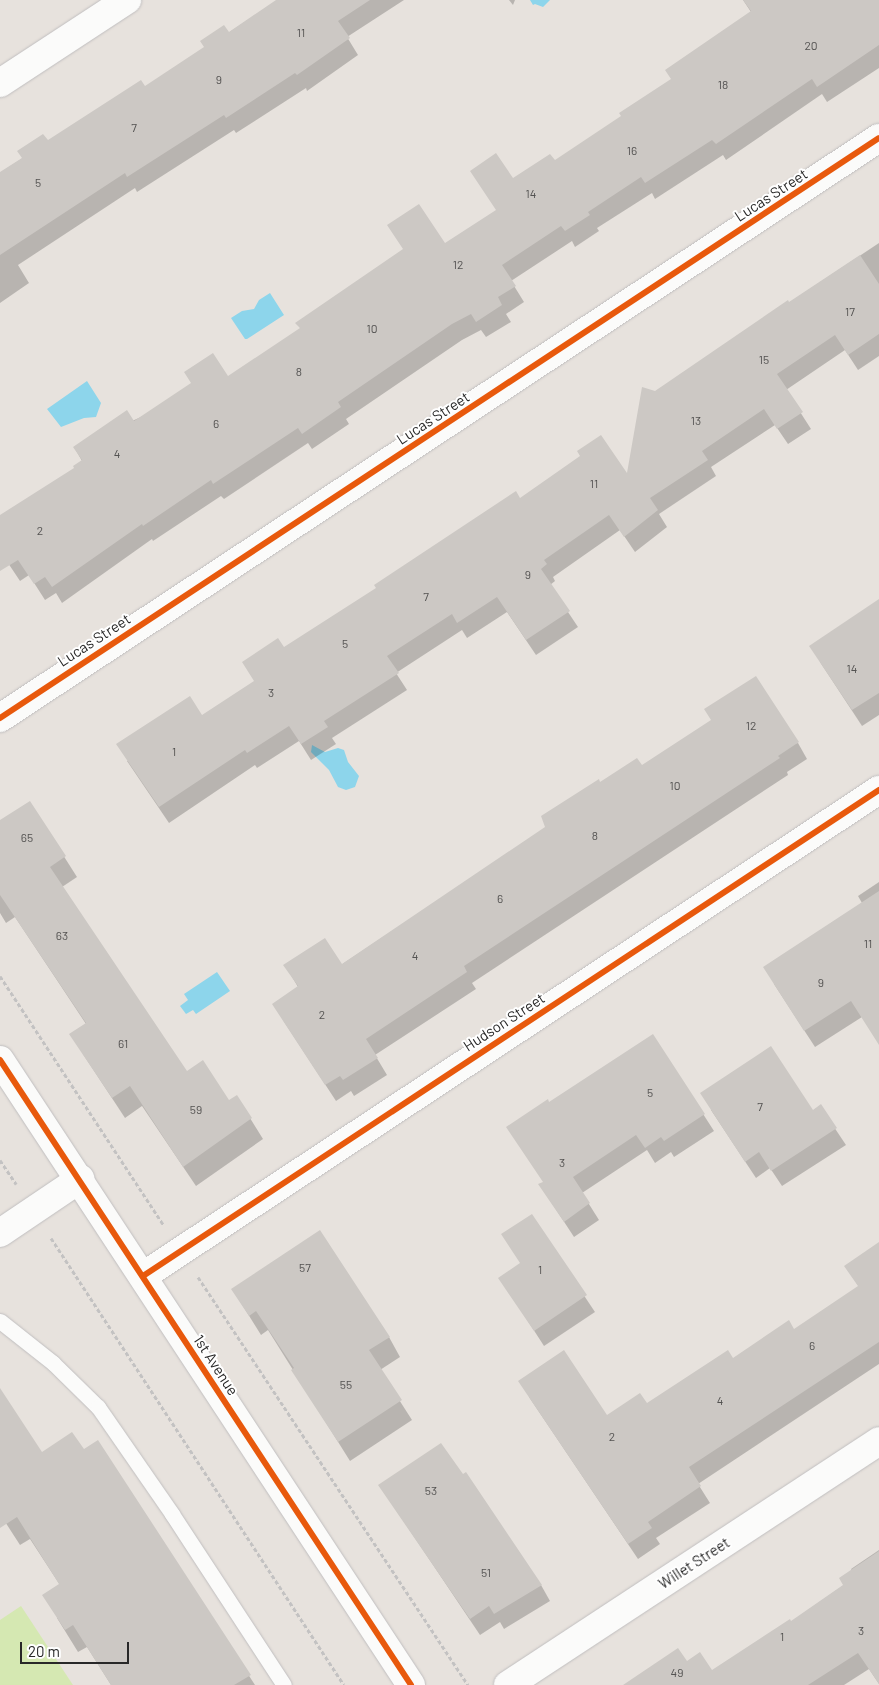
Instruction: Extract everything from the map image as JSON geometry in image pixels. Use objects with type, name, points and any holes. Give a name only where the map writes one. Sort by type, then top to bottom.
[{"type":"street","points":[[0,83],[127,0]]},
{"type":"street","name":"Lucas Street","points":[[0,718],[879,138]]},
{"type":"street","name":"Hudson Street","points":[[143,1276],[879,790]]},
{"type":"street","name":"1st Avenue","points":[[0,1060],[411,1685]]},
{"type":"street","points":[[0,1233],[80,1179]]},
{"type":"street","name":"Willet Street","points":[[508,1685],[879,1441]]},
{"type":"lane","points":[[0,1321],[53,1363],[98,1407],[172,1514],[284,1685]]},
{"type":"path","points":[[0,976],[468,1685]]},
{"type":"path","points":[[0,1160],[344,1685]]},
{"type":"green space","points":[[21,1606],[73,1685],[0,1685],[0,1620]]},
{"type":"water","points":[[530,0],[550,0],[543,7],[533,5]]},
{"type":"water","points":[[270,293],[284,315],[245,339],[231,318],[242,311],[254,309],[259,300]]},
{"type":"water","points":[[87,381],[101,403],[96,417],[84,418],[61,427],[47,409]]},
{"type":"water","points":[[312,745],[325,752],[338,748],[344,750],[348,762],[359,776],[355,787],[346,790],[338,787],[329,770],[311,752]]},
{"type":"water","points":[[217,972],[230,991],[196,1014],[193,1010],[186,1014],[180,1006],[188,1000],[184,994]]},
{"type":"building","points":[[276,0],[370,0],[338,21],[350,38],[297,75],[295,73],[226,118],[224,115],[127,177],[125,173],[0,255],[0,172],[22,158],[17,151],[43,134],[48,140],[141,80],[145,86],[204,47],[200,41],[224,25],[229,32]]},
{"type":"building","points":[[743,0],[879,0],[879,45],[817,87],[812,79],[716,144],[712,140],[645,183],[641,177],[588,212],[590,215],[565,231],[561,226],[502,265],[516,286],[498,297],[502,305],[476,322],[471,314],[452,324],[338,402],[341,407],[302,434],[298,428],[213,484],[211,480],[143,526],[142,524],[52,587],[45,577],[34,584],[18,560],[0,571],[0,515],[74,468],[73,466],[82,460],[73,447],[127,410],[134,421],[191,383],[184,372],[213,353],[228,376],[300,328],[295,323],[403,249],[387,225],[419,204],[445,243],[496,210],[470,171],[496,153],[513,178],[550,154],[555,160],[621,116],[619,113],[671,79],[665,70],[751,11]]},
{"type":"building","points":[[860,255],[879,284],[879,334],[848,355],[835,335],[777,374],[803,412],[777,429],[764,409],[702,451],[708,460],[650,498],[658,510],[624,537],[609,515],[544,560],[547,564],[541,569],[570,611],[526,640],[497,597],[457,623],[452,614],[387,656],[399,673],[324,721],[328,727],[301,744],[289,726],[247,753],[245,750],[159,807],[116,744],[190,696],[202,715],[254,681],[242,662],[278,638],[284,647],[376,588],[374,585],[516,491],[520,498],[580,456],[577,451],[601,435],[627,473],[642,387],[655,391],[788,300],[789,302]]},
{"type":"building","points":[[879,599],[879,693],[852,710],[809,646]]},
{"type":"building","points":[[756,676],[799,742],[778,756],[780,758],[464,966],[467,972],[366,1039],[378,1058],[343,1080],[340,1076],[325,1085],[272,1004],[298,986],[283,965],[325,938],[342,964],[545,827],[541,816],[599,779],[600,782],[637,758],[642,765],[711,720],[704,709]]},
{"type":"building","points":[[30,801],[66,856],[50,867],[187,1071],[203,1060],[229,1100],[237,1095],[252,1118],[183,1167],[130,1086],[112,1098],[69,1034],[86,1023],[0,895],[0,820]]},
{"type":"building","points":[[879,891],[879,1045],[851,1001],[804,1031],[763,967]]},
{"type":"building","points":[[653,1034],[705,1114],[664,1141],[661,1137],[645,1148],[636,1135],[573,1177],[590,1203],[564,1222],[538,1184],[543,1182],[506,1127],[548,1099],[549,1102]]},
{"type":"building","points":[[771,1046],[813,1110],[821,1104],[837,1128],[771,1171],[759,1152],[745,1162],[700,1093]]},
{"type":"building","points":[[532,1214],[587,1295],[534,1331],[498,1278],[520,1263],[501,1234]]},
{"type":"building","points":[[320,1230],[390,1337],[369,1350],[402,1400],[338,1442],[291,1370],[294,1368],[256,1311],[249,1316],[231,1289]]},
{"type":"building","points":[[879,1242],[879,1342],[689,1467],[701,1486],[648,1522],[652,1528],[628,1544],[518,1381],[564,1350],[607,1415],[640,1393],[647,1403],[728,1350],[733,1358],[789,1320],[794,1329],[858,1286],[844,1266]]},
{"type":"building","points":[[0,1388],[42,1452],[72,1432],[84,1449],[98,1440],[251,1675],[234,1685],[111,1685],[73,1625],[65,1630],[42,1595],[59,1584],[17,1517],[0,1528]]},
{"type":"building","points":[[441,1443],[463,1474],[466,1472],[542,1585],[494,1614],[489,1606],[470,1619],[378,1485]]},
{"type":"building","points":[[879,1551],[879,1684],[858,1653],[808,1685],[623,1685],[678,1648],[687,1661],[700,1652],[712,1670],[790,1619],[791,1621],[843,1585],[839,1578]]},
{"type":"cycle path","points":[[0,718],[879,138]]},
{"type":"cycle path","points":[[143,1276],[879,790]]},
{"type":"cycle path","points":[[0,1060],[411,1685]]}]
